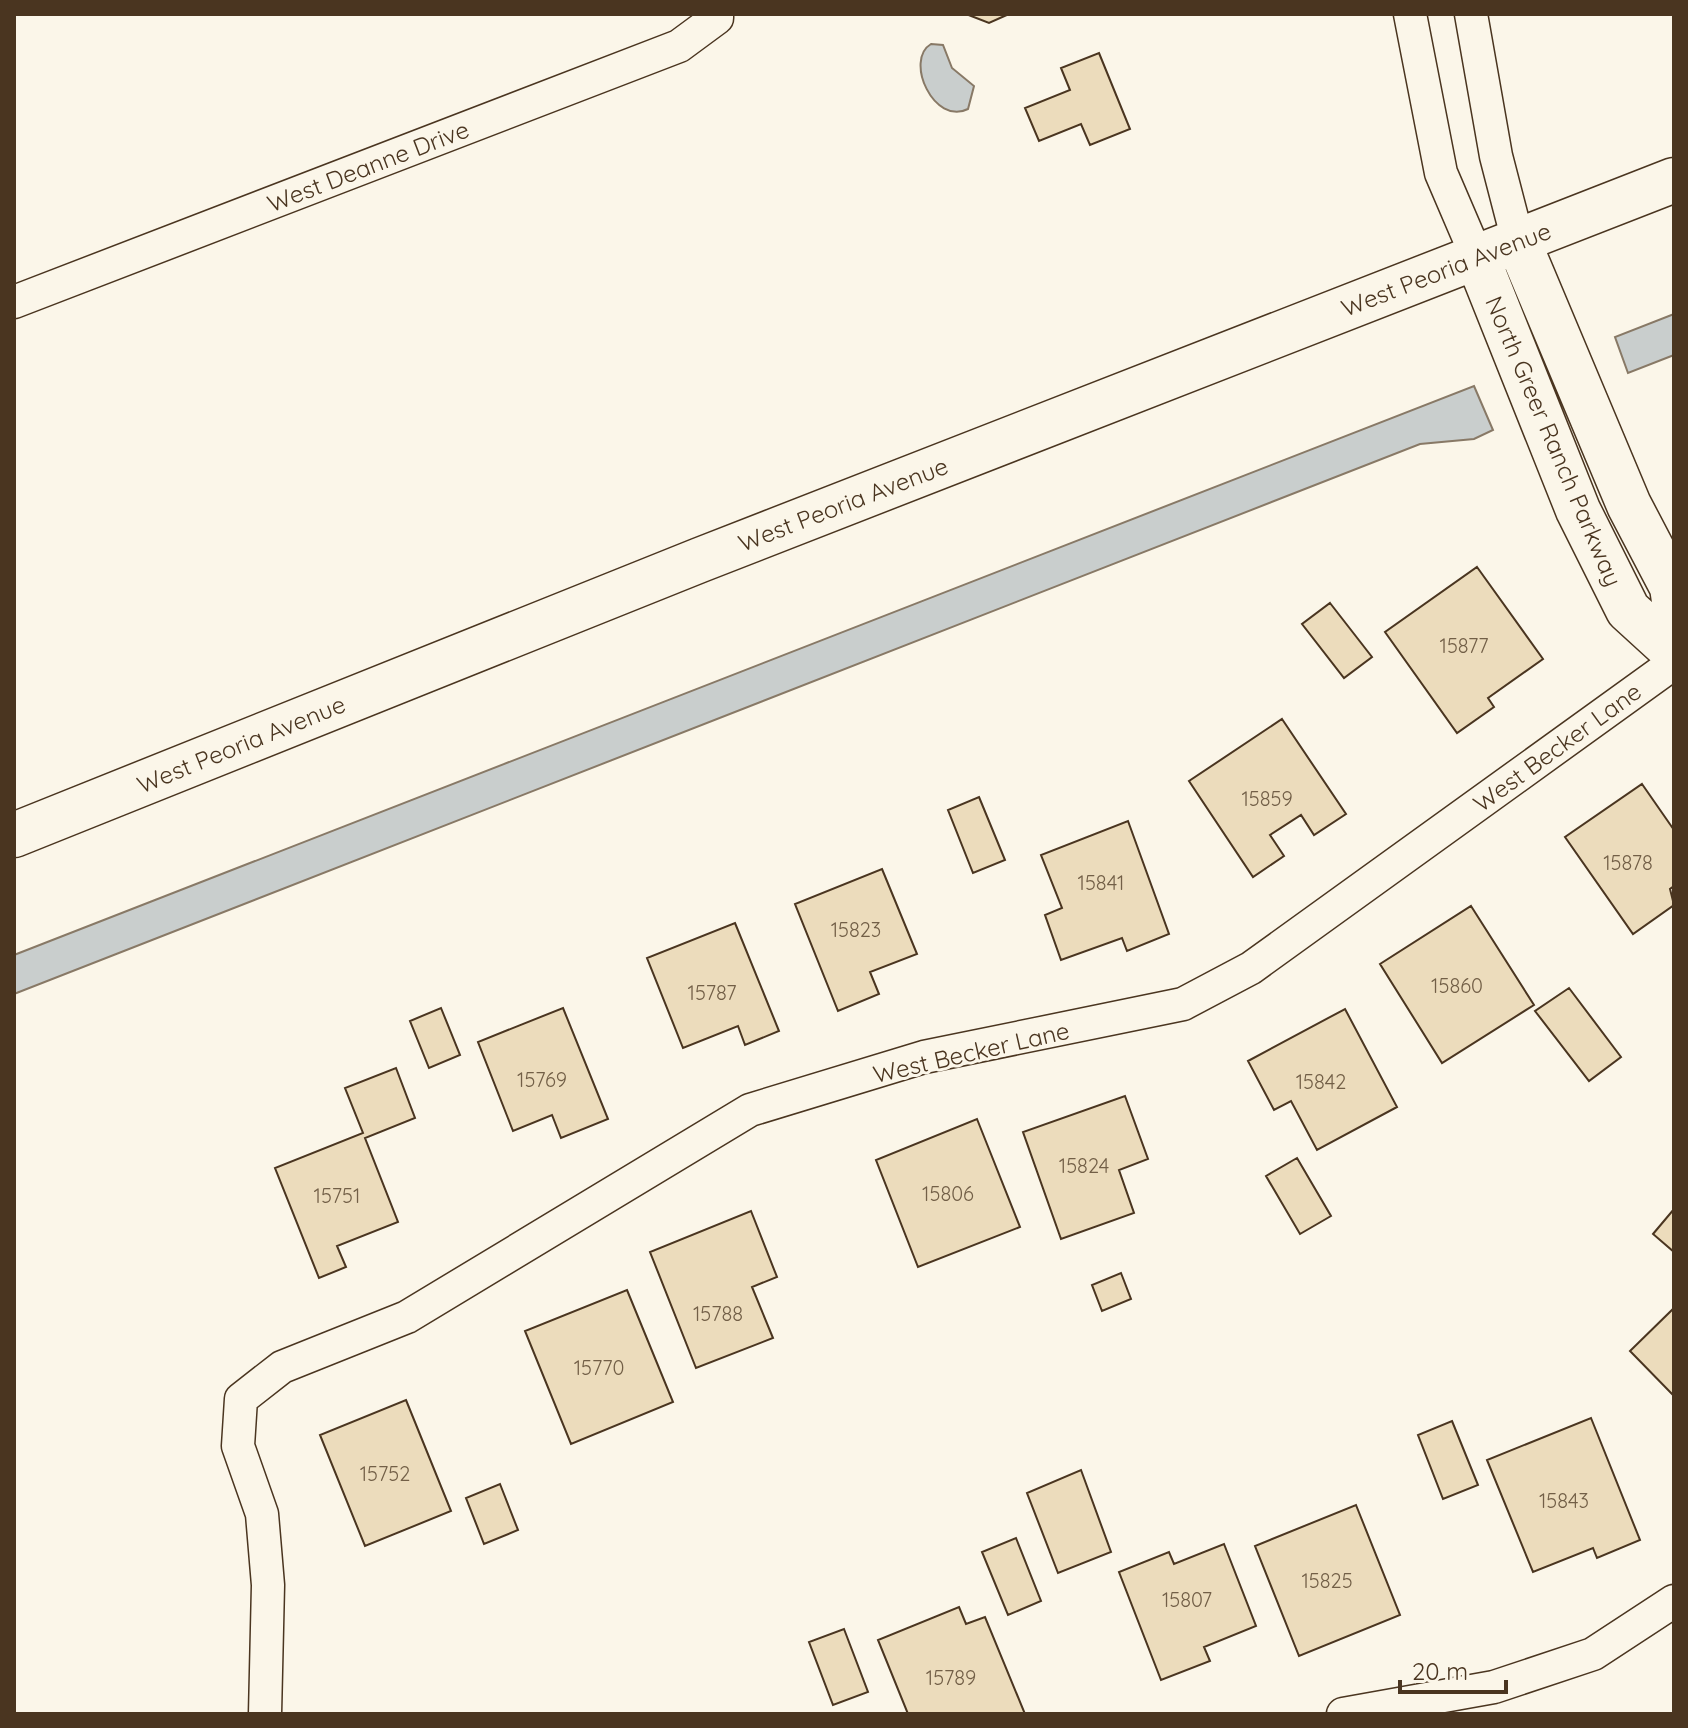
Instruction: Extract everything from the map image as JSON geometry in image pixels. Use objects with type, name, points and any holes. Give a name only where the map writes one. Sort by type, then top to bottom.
[{"type":"main road","name":"West Peoria Avenue","points":[[14,835],[715,554],[1674,180]]},
{"type":"main road","name":"North Greer Ranch Parkway","points":[[1518,241],[1629,505],[1672,587],[1674,601]]},
{"type":"main road","name":"North Greer Ranch Parkway","points":[[1477,257],[1578,510],[1628,610],[1674,652]]},
{"type":"street","points":[[1410,14],[1441,173],[1477,257]]},
{"type":"street","points":[[1471,14],[1496,156],[1518,241]]},
{"type":"street","name":"West Deanne Drive","points":[[14,302],[679,46],[717,16]]},
{"type":"street","name":"West Becker Lane","points":[[265,1714],[267,1571],[262,1514],[238,1446],[241,1399],[282,1367],[407,1317],[750,1110],[924,1057],[1183,1004],[1251,968],[1674,663]]},
{"type":"street","points":[[1343,1714],[1494,1687],[1593,1654],[1674,1601]]},
{"type":"shaded area","points":[[931,44],[943,45],[952,68],[974,86],[968,109],[956,112],[944,108],[927,89],[921,63],[923,52]]},
{"type":"shaded area","points":[[1674,314],[1674,355],[1628,373],[1615,337]]},
{"type":"shaded area","points":[[1474,386],[1493,430],[1474,439],[1420,444],[14,994],[14,955]]},
{"type":"building","points":[[966,14],[1009,14],[989,23]]},
{"type":"building","points":[[1099,53],[1130,129],[1090,145],[1081,124],[1039,141],[1025,108],[1070,90],[1061,68]]},
{"type":"building","points":[[1477,567],[1543,659],[1488,698],[1494,707],[1457,733],[1385,632]]},
{"type":"building","points":[[1330,603],[1372,657],[1344,678],[1302,624]]},
{"type":"building","points":[[1282,719],[1346,814],[1314,835],[1301,815],[1270,835],[1284,856],[1253,877],[1189,781]]},
{"type":"building","points":[[1642,784],[1674,830],[1674,886],[1670,889],[1674,905],[1633,934],[1565,837]]},
{"type":"building","points":[[979,797],[1005,860],[973,873],[948,810]]},
{"type":"building","points":[[1128,821],[1169,934],[1127,951],[1122,938],[1061,960],[1045,915],[1062,908],[1041,855]]},
{"type":"building","points":[[882,869],[917,954],[870,972],[879,994],[838,1011],[795,904]]},
{"type":"building","points":[[1471,906],[1534,1005],[1442,1063],[1380,964]]},
{"type":"building","points":[[735,923],[779,1031],[745,1045],[738,1026],[683,1048],[647,958]]},
{"type":"building","points":[[1569,988],[1621,1057],[1589,1081],[1535,1011]]},
{"type":"building","points":[[441,1008],[460,1055],[429,1068],[410,1021]]},
{"type":"building","points":[[563,1008],[608,1119],[561,1138],[552,1115],[513,1131],[478,1042]]},
{"type":"building","points":[[1345,1009],[1397,1107],[1317,1150],[1291,1101],[1274,1110],[1248,1061]]},
{"type":"building","points":[[396,1068],[415,1118],[365,1138],[398,1222],[337,1246],[346,1267],[319,1278],[275,1168],[363,1133],[345,1088]]},
{"type":"building","points":[[1125,1096],[1148,1159],[1119,1170],[1134,1213],[1061,1239],[1023,1132]]},
{"type":"building","points":[[977,1119],[1020,1227],[918,1267],[876,1160]]},
{"type":"building","points":[[1297,1158],[1331,1216],[1300,1234],[1266,1176]]},
{"type":"building","points":[[1674,1209],[1674,1252],[1653,1234]]},
{"type":"building","points":[[751,1211],[777,1277],[752,1287],[773,1338],[696,1368],[650,1252]]},
{"type":"building","points":[[1121,1273],[1131,1299],[1102,1311],[1092,1285]]},
{"type":"building","points":[[627,1290],[673,1402],[571,1444],[525,1331]]},
{"type":"building","points":[[1674,1308],[1674,1396],[1630,1351]]},
{"type":"building","points":[[406,1400],[451,1511],[365,1546],[320,1435]]},
{"type":"building","points":[[1591,1418],[1640,1540],[1597,1558],[1593,1548],[1533,1572],[1487,1460]]},
{"type":"building","points":[[1452,1421],[1478,1485],[1443,1499],[1418,1435]]},
{"type":"building","points":[[1081,1470],[1111,1552],[1058,1573],[1027,1493]]},
{"type":"building","points":[[500,1484],[518,1530],[484,1544],[466,1498]]},
{"type":"building","points":[[1356,1505],[1400,1615],[1299,1656],[1255,1546]]},
{"type":"building","points":[[1016,1538],[1041,1601],[1008,1615],[982,1552]]},
{"type":"building","points":[[1224,1544],[1256,1626],[1204,1647],[1210,1661],[1161,1680],[1119,1572],[1169,1552],[1174,1564]]},
{"type":"building","points":[[959,1607],[966,1624],[985,1617],[1025,1714],[908,1714],[878,1640]]},
{"type":"building","points":[[844,1629],[868,1692],[833,1705],[809,1642]]}]
